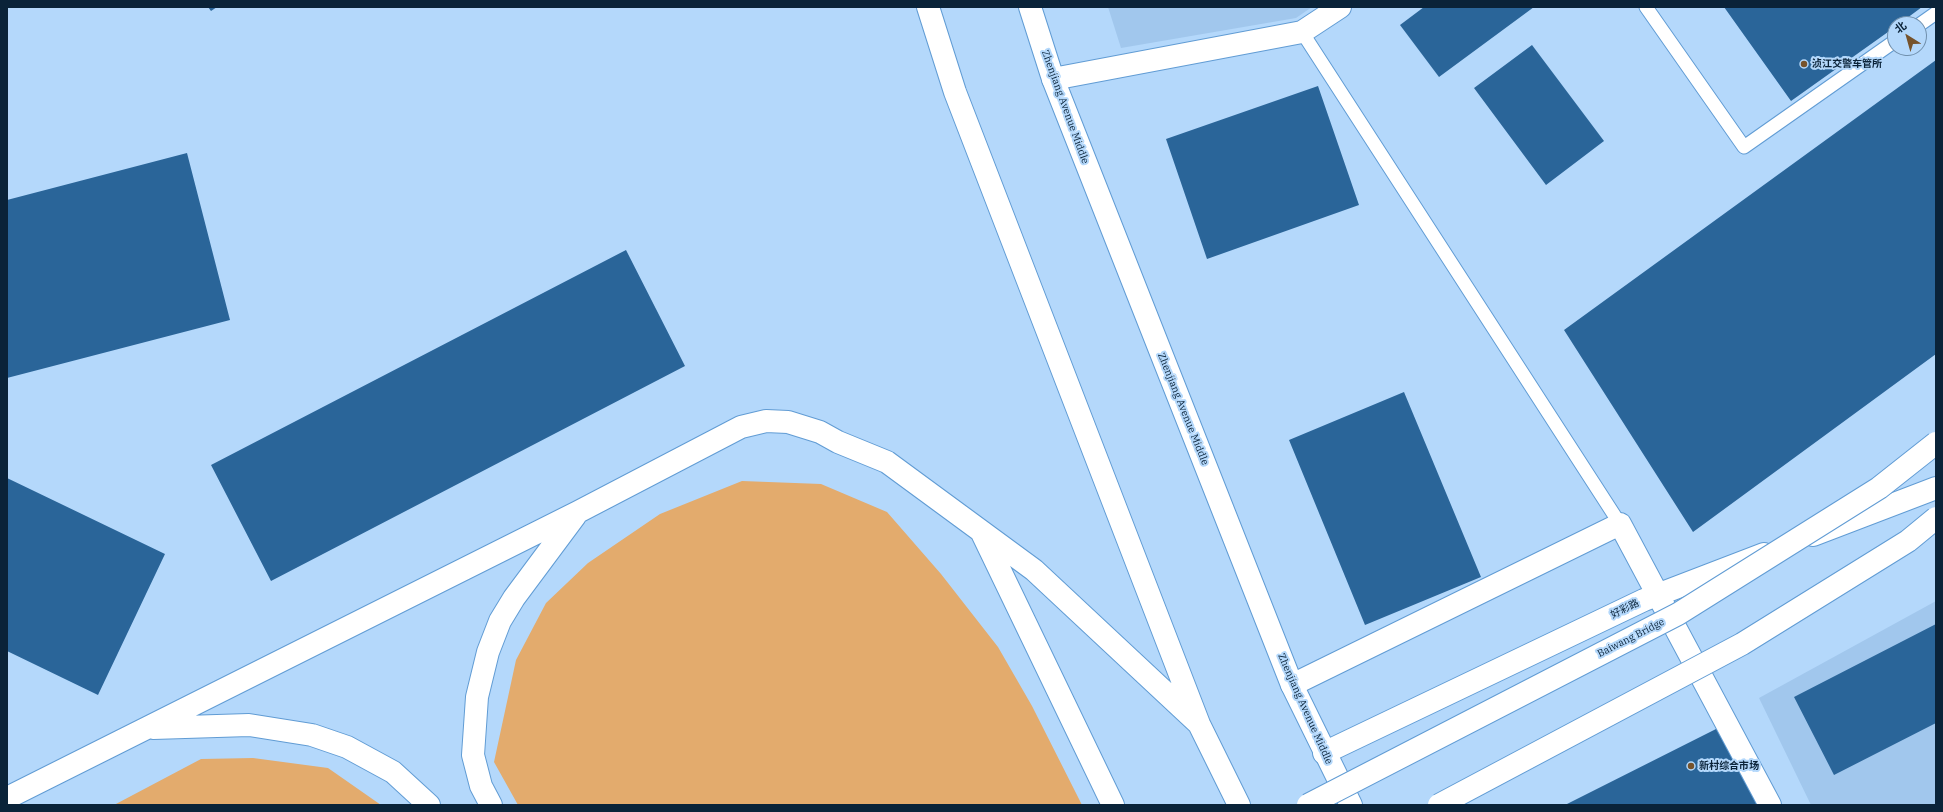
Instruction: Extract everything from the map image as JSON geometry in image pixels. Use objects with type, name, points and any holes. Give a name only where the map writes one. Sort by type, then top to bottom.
[{"type":"main road","points":[[928,7],[955,92],[1199,724],[1239,805]]},
{"type":"main road","name":"Zhenjiang Avenue Middle","points":[[1030,7],[1053,79],[1292,685],[1350,805]]},
{"type":"main road","points":[[1053,79],[1302,32],[1340,7]]},
{"type":"main road","points":[[7,798],[578,512],[741,427],[766,421],[788,422],[820,432],[838,442],[887,462],[1034,570],[1199,724]]},
{"type":"main road","name":"Baiwang Bridge","points":[[1308,805],[1678,614],[1879,488],[1936,443]]},
{"type":"main road","name":"好彩路","points":[[1324,753],[1644,600],[1936,488]]},
{"type":"main road","points":[[491,805],[481,786],[473,755],[477,697],[488,652],[500,621],[514,598],[578,512]]},
{"type":"main road","points":[[1439,805],[1742,644],[1908,541],[1936,518]]},
{"type":"main road","points":[[1292,685],[1620,524],[1770,805]]},
{"type":"main road","points":[[981,530],[1112,805]]},
{"type":"main road","points":[[146,729],[248,725],[312,735],[346,747],[393,772],[429,805]]},
{"type":"lane","points":[[1646,7],[1744,147],[1887,47]]},
{"type":"lane","points":[[1927,19],[1936,13]]},
{"type":"lane","points":[[1302,32],[1620,524]]},
{"type":"shaded area","points":[[1108,7],[1312,7],[1296,18],[1121,48]]},
{"type":"shaded area","points":[[742,481],[821,484],[887,512],[941,574],[998,647],[1032,706],[1082,805],[518,805],[494,762],[516,660],[546,603],[588,563],[660,514]]},
{"type":"shaded area","points":[[1936,601],[1936,805],[1811,805],[1759,698]]},
{"type":"shaded area","points":[[253,758],[328,768],[381,805],[114,805],[201,759]]},
{"type":"building","points":[[208,7],[217,7],[211,11]]},
{"type":"building","points":[[1424,7],[1534,7],[1439,77],[1400,25]]},
{"type":"building","name":"浈江交警车管所","points":[[1724,7],[1922,7],[1910,16],[1887,16],[1887,33],[1791,101]]},
{"type":"building","points":[[1532,45],[1604,141],[1546,185],[1474,88]]},
{"type":"building","points":[[1936,60],[1936,354],[1693,532],[1564,330]]},
{"type":"building","points":[[1318,86],[1359,205],[1207,259],[1166,139]]},
{"type":"building","points":[[187,153],[230,320],[7,378],[7,200]]},
{"type":"building","points":[[626,250],[685,366],[271,581],[211,465]]},
{"type":"building","points":[[1404,392],[1481,577],[1365,625],[1289,440]]},
{"type":"building","points":[[7,478],[165,554],[98,695],[7,651]]},
{"type":"building","points":[[1936,624],[1936,723],[1834,775],[1794,697]]},
{"type":"building","name":"新村综合市场","points":[[1720,727],[1760,805],[1565,805]]},
{"type":"place","name":"浈江交警车管所","points":[[1804,64]]},
{"type":"place","name":"新村综合市场","points":[[1691,766]]}]
